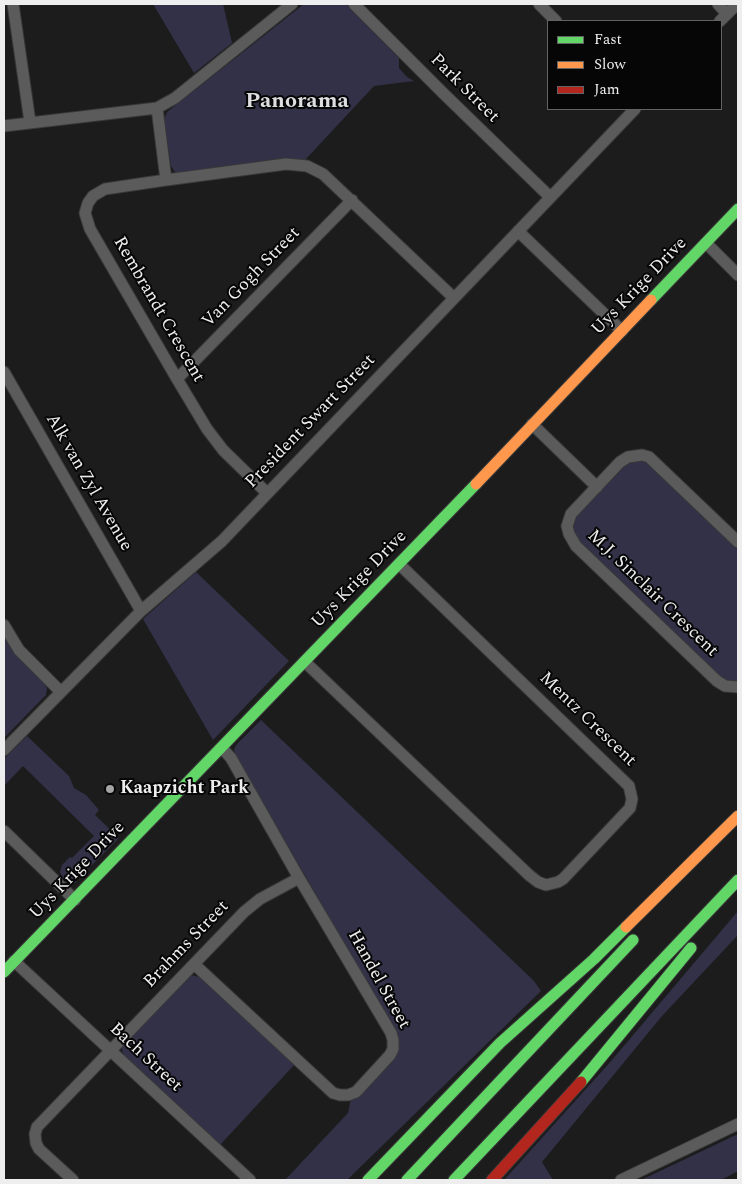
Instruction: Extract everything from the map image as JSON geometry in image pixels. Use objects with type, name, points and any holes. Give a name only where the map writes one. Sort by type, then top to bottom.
[{"type":"main road","name":"Uys Krige Drive","points":[[4,972],[306,662],[738,209]]},
{"type":"main road","points":[[368,1180],[488,1055],[594,959],[738,816]]},
{"type":"main road","points":[[684,886],[738,828]]},
{"type":"main road","points":[[454,1180],[738,880]]},
{"type":"main road","points":[[492,1180],[574,1091],[606,1053],[684,957],[738,885]]},
{"type":"main road","points":[[407,1180],[644,929]]},
{"type":"street","points":[[14,4],[30,122]]},
{"type":"street","points":[[4,126],[157,108],[174,98],[292,4]]},
{"type":"street","name":"Park Street","points":[[354,4],[550,197]]},
{"type":"street","points":[[539,4],[555,20]]},
{"type":"street","points":[[718,4],[724,18],[737,4]]},
{"type":"street","points":[[157,108],[166,180]]},
{"type":"street","name":"President Swart Street","points":[[4,750],[60,691],[141,612],[222,541],[633,110]]},
{"type":"street","name":"Rembrandt Crescent","points":[[267,493],[223,450],[207,429],[177,379],[90,228],[86,213],[88,203],[93,196],[105,189],[166,180],[296,164],[306,166],[323,174],[454,298]]},
{"type":"street","name":"Van Gogh Street","points":[[177,379],[352,200]]},
{"type":"street","points":[[518,231],[622,331]]},
{"type":"street","points":[[706,243],[738,275]]},
{"type":"street","name":"Alk van Zyl Avenue","points":[[4,372],[141,612]]},
{"type":"street","points":[[532,424],[597,487]]},
{"type":"street","name":"M.J. Sinclair Crescent","points":[[738,542],[649,457],[635,456],[620,462],[571,514],[567,526],[576,546],[716,680],[726,686],[738,687]]},
{"type":"street","name":"Mentz Crescent","points":[[306,662],[529,875],[546,885],[563,879],[630,808],[632,799],[629,786],[399,564]]},
{"type":"street","points":[[4,625],[19,650],[60,691]]},
{"type":"street","name":"Handel Street","points":[[194,964],[333,1093],[340,1095],[356,1092],[390,1055],[393,1048],[391,1033],[299,878],[231,758],[222,748]]},
{"type":"street","points":[[4,831],[74,900]]},
{"type":"street","name":"Brahms Street","points":[[73,1180],[39,1149],[36,1144],[35,1134],[37,1126],[251,906],[299,878]]},
{"type":"street","name":"Bach Street","points":[[14,961],[250,1180]]},
{"type":"street","points":[[621,1180],[738,1124]]},
{"type":"shaded area","points":[[153,4],[223,4],[232,43],[194,73]]},
{"type":"shaded area","points":[[304,4],[346,4],[399,58],[399,68],[407,77],[414,81],[374,86],[305,160],[283,159],[175,172],[171,166],[164,120],[167,112]]},
{"type":"shaded area","points":[[632,461],[641,461],[651,465],[738,549],[738,682],[730,682],[721,678],[576,538],[573,528],[577,515],[624,466]]},
{"type":"shaded area","points":[[196,572],[289,661],[213,740],[143,619]]},
{"type":"shaded area","points":[[4,635],[12,651],[47,688],[46,695],[4,738]]},
{"type":"shaded area","points":[[261,720],[534,981],[541,991],[347,1180],[285,1180],[348,1113],[351,1099],[392,1059],[394,1030],[235,754],[234,749],[237,744]]},
{"type":"shaded area","points":[[27,736],[69,776],[74,788],[86,795],[99,810],[95,815],[119,838],[75,880],[76,883],[69,883],[63,879],[60,872],[62,865],[70,857],[72,858],[94,836],[23,766],[4,786],[4,759]]},
{"type":"shaded area","points":[[738,911],[738,935],[662,1016],[542,1162],[553,1180],[504,1180],[612,1060]]},
{"type":"shaded area","points":[[191,975],[200,977],[295,1064],[220,1145],[125,1057],[122,1050],[122,1046]]},
{"type":"shaded area","points":[[738,1134],[738,1171],[721,1180],[641,1180]]},
{"type":"traffic: fast","points":[[651,300],[738,209]]},
{"type":"traffic: fast","points":[[4,972],[476,484]]},
{"type":"traffic: fast","points":[[454,1180],[738,880]]},
{"type":"traffic: fast","points":[[368,1180],[500,1043],[594,959],[626,927]]},
{"type":"traffic: fast","points":[[407,1180],[633,940]]},
{"type":"traffic: fast","points":[[581,1082],[691,948]]},
{"type":"traffic: slow","points":[[476,484],[651,300]]},
{"type":"traffic: slow","points":[[626,927],[738,816]]},
{"type":"traffic: jam","points":[[492,1180],[581,1082]]},
{"type":"place","name":"Kaapzicht Park","points":[[110,789]]},
{"type":"district","name":"Panorama","points":[[297,103]]}]
